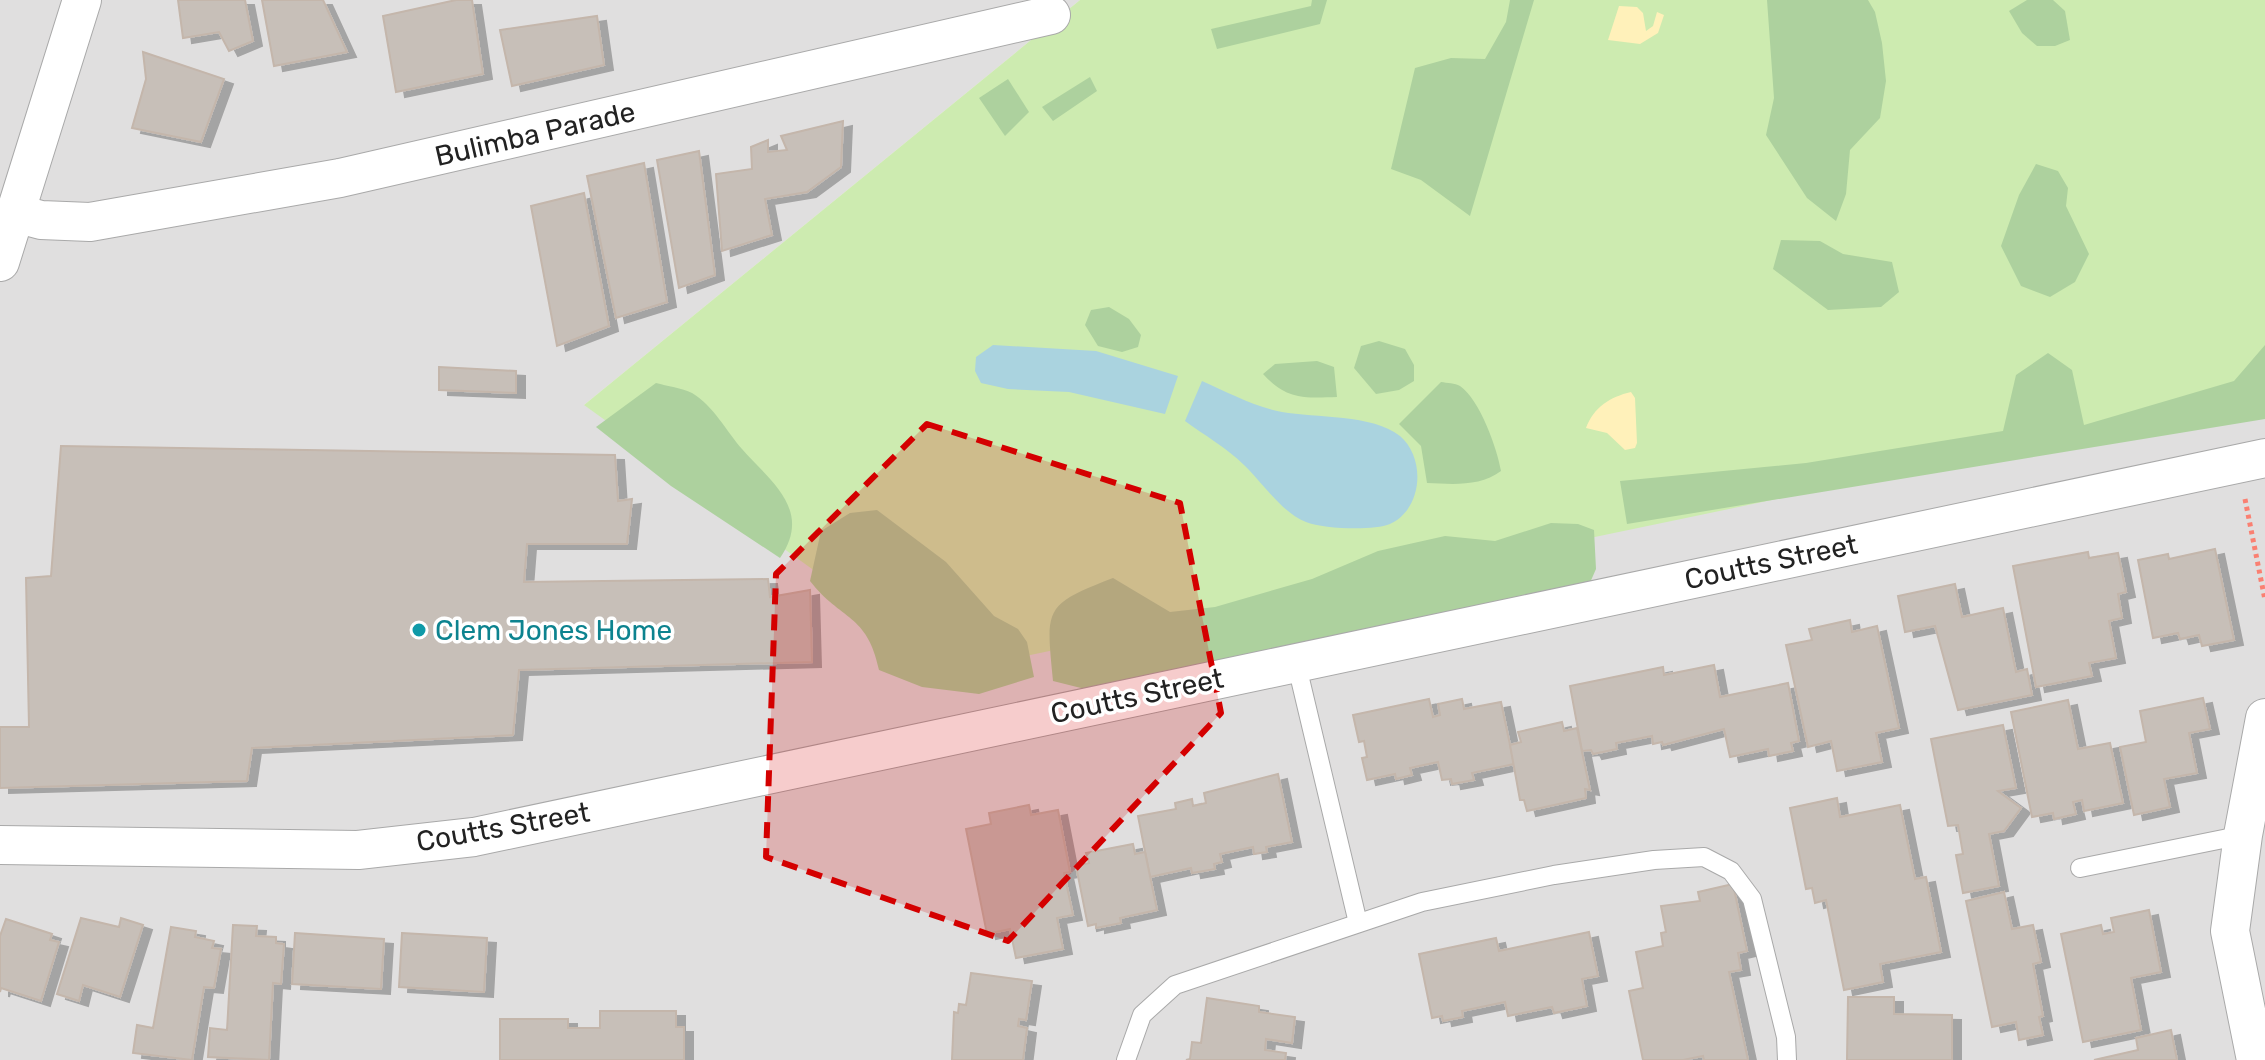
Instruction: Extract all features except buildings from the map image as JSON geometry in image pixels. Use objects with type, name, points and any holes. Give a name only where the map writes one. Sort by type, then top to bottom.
[{"type":"street","points":[[0,262],[82,0]]},
{"type":"street","name":"Bulimba Parade","points":[[15,213],[41,220],[90,222],[340,178],[1051,15]]},
{"type":"street","name":"Coutts Street","points":[[0,845],[358,850],[474,837],[2265,458]]},
{"type":"street","points":[[2256,1060],[2230,931],[2243,835],[2265,718]]},
{"type":"lane","points":[[1296,662],[1358,923]]},
{"type":"lane","points":[[2080,868],[2243,835]]},
{"type":"lane","points":[[1126,1060],[1142,1015],[1175,985],[1422,902],[1554,875],[1654,860],[1704,857],[1731,871],[1752,899],[1786,1037],[1787,1060]]},
{"type":"path","points":[[2244,493],[2265,600]]},
{"type":"highlighted area","points":[[927,424],[1180,503],[1221,713],[1008,941],[766,857],[776,574]]},
{"type":"shaded area","points":[[0,0],[1080,0],[584,405],[2265,397],[2265,1060],[0,1060]]},
{"type":"green space","points":[[1080,0],[2265,0],[2265,397],[954,671],[584,405]]},
{"type":"green space","points":[[1312,0],[1327,0],[1320,24],[1217,49],[1211,29],[1311,6]]},
{"type":"green space","points":[[1510,0],[1534,0],[1470,216],[1421,180],[1391,169],[1415,68],[1451,58],[1485,59],[1506,22]]},
{"type":"green space","points":[[1767,0],[1868,0],[1875,12],[1886,81],[1880,118],[1850,150],[1846,194],[1836,221],[1807,198],[1766,135],[1774,98]]},
{"type":"green space","points":[[2027,0],[2053,0],[2065,11],[2070,40],[2055,46],[2037,46],[2022,33],[2009,11]]},
{"type":"green space","points":[[1090,77],[1097,91],[1053,121],[1042,107]]},
{"type":"green space","points":[[1008,79],[1029,112],[1005,136],[979,98]]},
{"type":"green space","points":[[2036,164],[2058,171],[2068,188],[2066,206],[2089,254],[2075,282],[2050,297],[2021,286],[2001,246],[2019,195]]},
{"type":"green space","points":[[1781,240],[1820,241],[1843,254],[1892,262],[1899,292],[1881,307],[1828,310],[1773,269]]},
{"type":"green space","points":[[1109,307],[1129,319],[1141,335],[1138,347],[1122,352],[1098,346],[1085,325],[1091,310]]},
{"type":"green space","points":[[1379,341],[1405,349],[1414,365],[1414,381],[1399,390],[1376,394],[1354,368],[1361,346]]},
{"type":"green space","points":[[2265,345],[2265,419],[1627,524],[1620,481],[1806,463],[2003,431],[2016,375],[2048,353],[2072,370],[2084,425],[2234,381]]},
{"type":"green space","points":[[1317,361],[1334,367],[1337,397],[1297,396],[1280,389],[1263,374],[1275,364]]},
{"type":"green space","points":[[1441,382],[1460,386],[1481,413],[1501,471],[1493,476],[1466,483],[1427,483],[1421,446],[1399,424]]},
{"type":"green space","points":[[656,383],[684,390],[700,398],[775,485],[790,511],[792,525],[789,541],[780,558],[671,486],[596,427]]},
{"type":"green space","points":[[877,510],[946,562],[994,616],[1018,629],[1027,642],[1034,677],[979,694],[922,687],[879,670],[874,651],[860,627],[810,581],[821,531],[850,513]]},
{"type":"green space","points":[[1551,523],[1578,524],[1594,530],[1596,569],[1589,585],[1085,689],[1053,681],[1050,623],[1054,612],[1073,595],[1113,578],[1170,612],[1215,607],[1312,579],[1378,551],[1445,536],[1495,541]]},
{"type":"sand","points":[[1619,6],[1637,7],[1643,13],[1646,31],[1653,26],[1657,12],[1664,15],[1658,33],[1640,44],[1608,40]]},
{"type":"sand","points":[[1631,392],[1635,398],[1637,443],[1635,448],[1625,450],[1607,433],[1586,428],[1593,414],[1604,404]]},
{"type":"water","points":[[993,345],[1096,351],[1178,376],[1165,414],[1069,392],[1008,389],[981,383],[975,371],[976,357]]},
{"type":"water","points":[[1202,381],[1272,410],[1360,420],[1389,429],[1400,436],[1414,457],[1417,483],[1409,507],[1390,524],[1372,528],[1324,526],[1297,518],[1237,459],[1185,421]]},
{"type":"place","name":"Clem Jones Home","points":[[419,630]]}]
